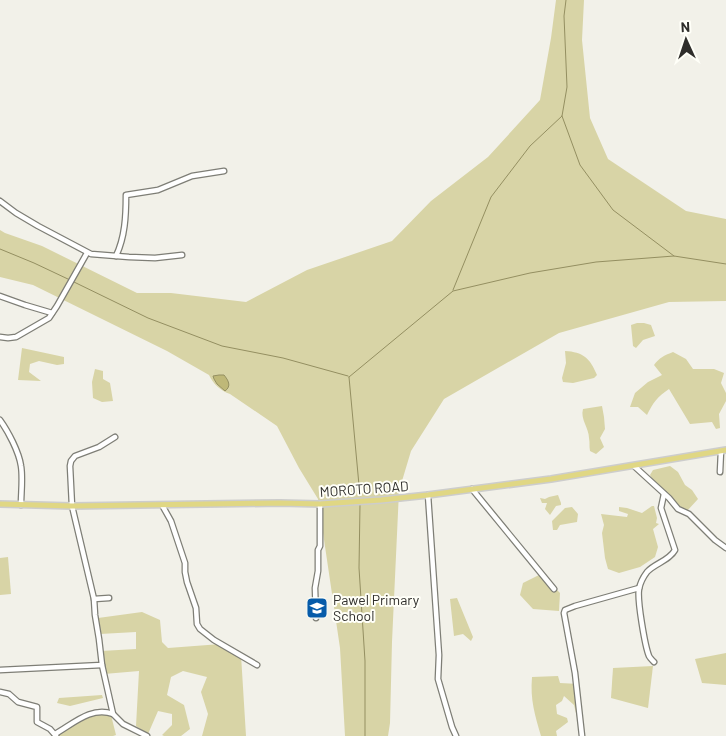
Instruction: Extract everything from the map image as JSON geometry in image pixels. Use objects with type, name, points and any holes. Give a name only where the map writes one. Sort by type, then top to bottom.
[{"type":"main road","name":"MOROTO ROAD","points":[[0,504],[72,506],[320,504],[381,500],[634,466],[723,451]]},
{"type":"street","points":[[116,256],[124,233],[126,195],[158,190],[192,176],[224,171]]},
{"type":"street","points":[[0,201],[23,217],[87,253],[100,256],[155,258],[182,255]]},
{"type":"street","points":[[0,337],[16,337],[45,321],[87,253]]},
{"type":"street","points":[[0,296],[52,312]]},
{"type":"street","points":[[0,420],[8,431],[22,468],[21,505]]},
{"type":"street","points":[[115,437],[99,447],[72,458],[70,466],[72,506],[94,599],[102,665],[113,714],[123,724],[147,736]]},
{"type":"street","points":[[720,472],[723,451]]},
{"type":"street","points":[[634,466],[669,498],[678,509],[697,520],[715,540],[726,548]]},
{"type":"street","points":[[472,489],[554,590]]},
{"type":"street","points":[[654,662],[647,649],[640,613],[639,588],[648,572],[672,555],[675,550],[661,508],[664,494]]},
{"type":"street","points":[[428,495],[439,655],[438,679],[456,736]]},
{"type":"street","points":[[316,618],[315,588],[318,571],[318,550],[320,546],[320,504]]},
{"type":"street","points":[[162,505],[171,521],[185,562],[185,572],[196,608],[197,624],[200,629],[214,640],[257,665]]},
{"type":"street","points":[[582,736],[578,690],[565,610],[639,588]]},
{"type":"street","points":[[94,599],[109,598]]},
{"type":"street","points":[[0,670],[102,665]]},
{"type":"street","points":[[0,692],[7,693],[18,702],[37,707],[37,722],[50,729],[55,735],[87,715],[102,712],[113,714]]},
{"type":"shaded area","points":[[556,0],[584,0],[582,40],[590,118],[608,159],[686,211],[726,219],[726,301],[669,302],[559,333],[444,399],[411,451],[399,491],[388,736],[345,736],[340,648],[318,499],[277,426],[220,389],[209,375],[167,351],[33,285],[0,277],[0,230],[42,246],[137,293],[171,293],[246,302],[307,270],[392,241],[431,201],[488,157],[540,100]]},
{"type":"shaded area","points":[[637,323],[651,325],[655,336],[643,340],[636,348],[633,346],[631,325]]},
{"type":"shaded area","points":[[22,348],[64,357],[64,364],[57,365],[39,361],[30,364],[29,372],[41,381],[18,380]]},
{"type":"shaded area","points":[[565,351],[577,353],[589,360],[597,375],[594,378],[573,383],[563,382],[562,378],[566,363]]},
{"type":"shaded area","points":[[673,352],[686,359],[693,369],[714,369],[724,373],[721,383],[726,393],[726,401],[719,414],[720,428],[716,429],[712,422],[690,424],[669,389],[656,400],[647,415],[638,407],[630,407],[635,393],[648,382],[662,375],[654,365],[662,357]]},
{"type":"shaded area","points":[[95,369],[103,371],[103,379],[110,383],[113,401],[102,402],[93,398],[92,382]]},
{"type":"shaded area","points":[[224,375],[228,381],[229,385],[225,391],[214,379],[213,376]]},
{"type":"shaded area","points":[[602,406],[605,429],[600,438],[604,447],[596,454],[590,451],[589,434],[582,413],[583,409]]},
{"type":"shaded area","points":[[670,466],[678,472],[685,485],[692,490],[698,499],[687,511],[677,504],[650,475],[653,470]]},
{"type":"shaded area","points":[[558,495],[561,505],[556,506],[550,515],[545,509],[547,503],[542,503],[540,498],[545,499]]},
{"type":"shaded area","points":[[654,506],[657,518],[656,523],[659,524],[653,529],[658,547],[655,557],[640,567],[619,573],[608,569],[602,533],[604,525],[601,514],[627,517],[628,514],[619,511],[619,507],[642,513]]},
{"type":"shaded area","points":[[572,507],[578,514],[577,522],[560,525],[557,530],[553,530],[552,521],[565,508]]},
{"type":"shaded area","points":[[8,557],[11,594],[0,595],[0,558]]},
{"type":"shaded area","points":[[541,574],[560,593],[559,611],[533,609],[520,595],[523,583]]},
{"type":"shaded area","points":[[457,598],[473,637],[471,641],[463,634],[454,636],[450,599]]},
{"type":"shaded area","points":[[142,612],[160,620],[162,642],[168,648],[221,644],[241,655],[246,736],[202,736],[208,714],[201,692],[207,677],[183,671],[171,677],[167,695],[184,705],[190,729],[181,736],[162,735],[172,725],[172,714],[158,711],[148,734],[136,726],[139,671],[104,674],[101,651],[136,649],[136,632],[100,634],[98,618]]},
{"type":"shaded area","points":[[726,653],[726,685],[702,683],[695,659]]},
{"type":"shaded area","points":[[653,666],[648,708],[611,698],[613,668]]},
{"type":"shaded area","points":[[558,676],[560,683],[579,684],[577,717],[574,705],[564,696],[562,701],[556,705],[557,714],[567,718],[568,722],[556,731],[557,736],[541,736],[532,700],[532,677]]},
{"type":"shaded area","points":[[102,695],[103,698],[70,706],[57,703],[59,698]]},
{"type":"shaded area","points":[[92,713],[111,715],[116,735],[58,735],[67,725]]},
{"type":"waterway","points":[[453,290],[491,197],[530,146],[562,116],[567,87],[564,16],[566,0]]},
{"type":"waterway","points":[[562,116],[580,165],[613,210],[674,256]]},
{"type":"waterway","points":[[0,249],[70,280]]},
{"type":"waterway","points":[[349,377],[453,291],[530,273],[596,262],[674,256],[726,264]]},
{"type":"waterway","points":[[74,282],[148,318],[222,346],[283,358],[348,376]]},
{"type":"waterway","points":[[349,377],[360,496]]},
{"type":"waterway","points":[[360,505],[359,568],[365,661],[365,736]]},
{"type":"place","name":"Pawel Primary School","points":[[317,608]]}]
